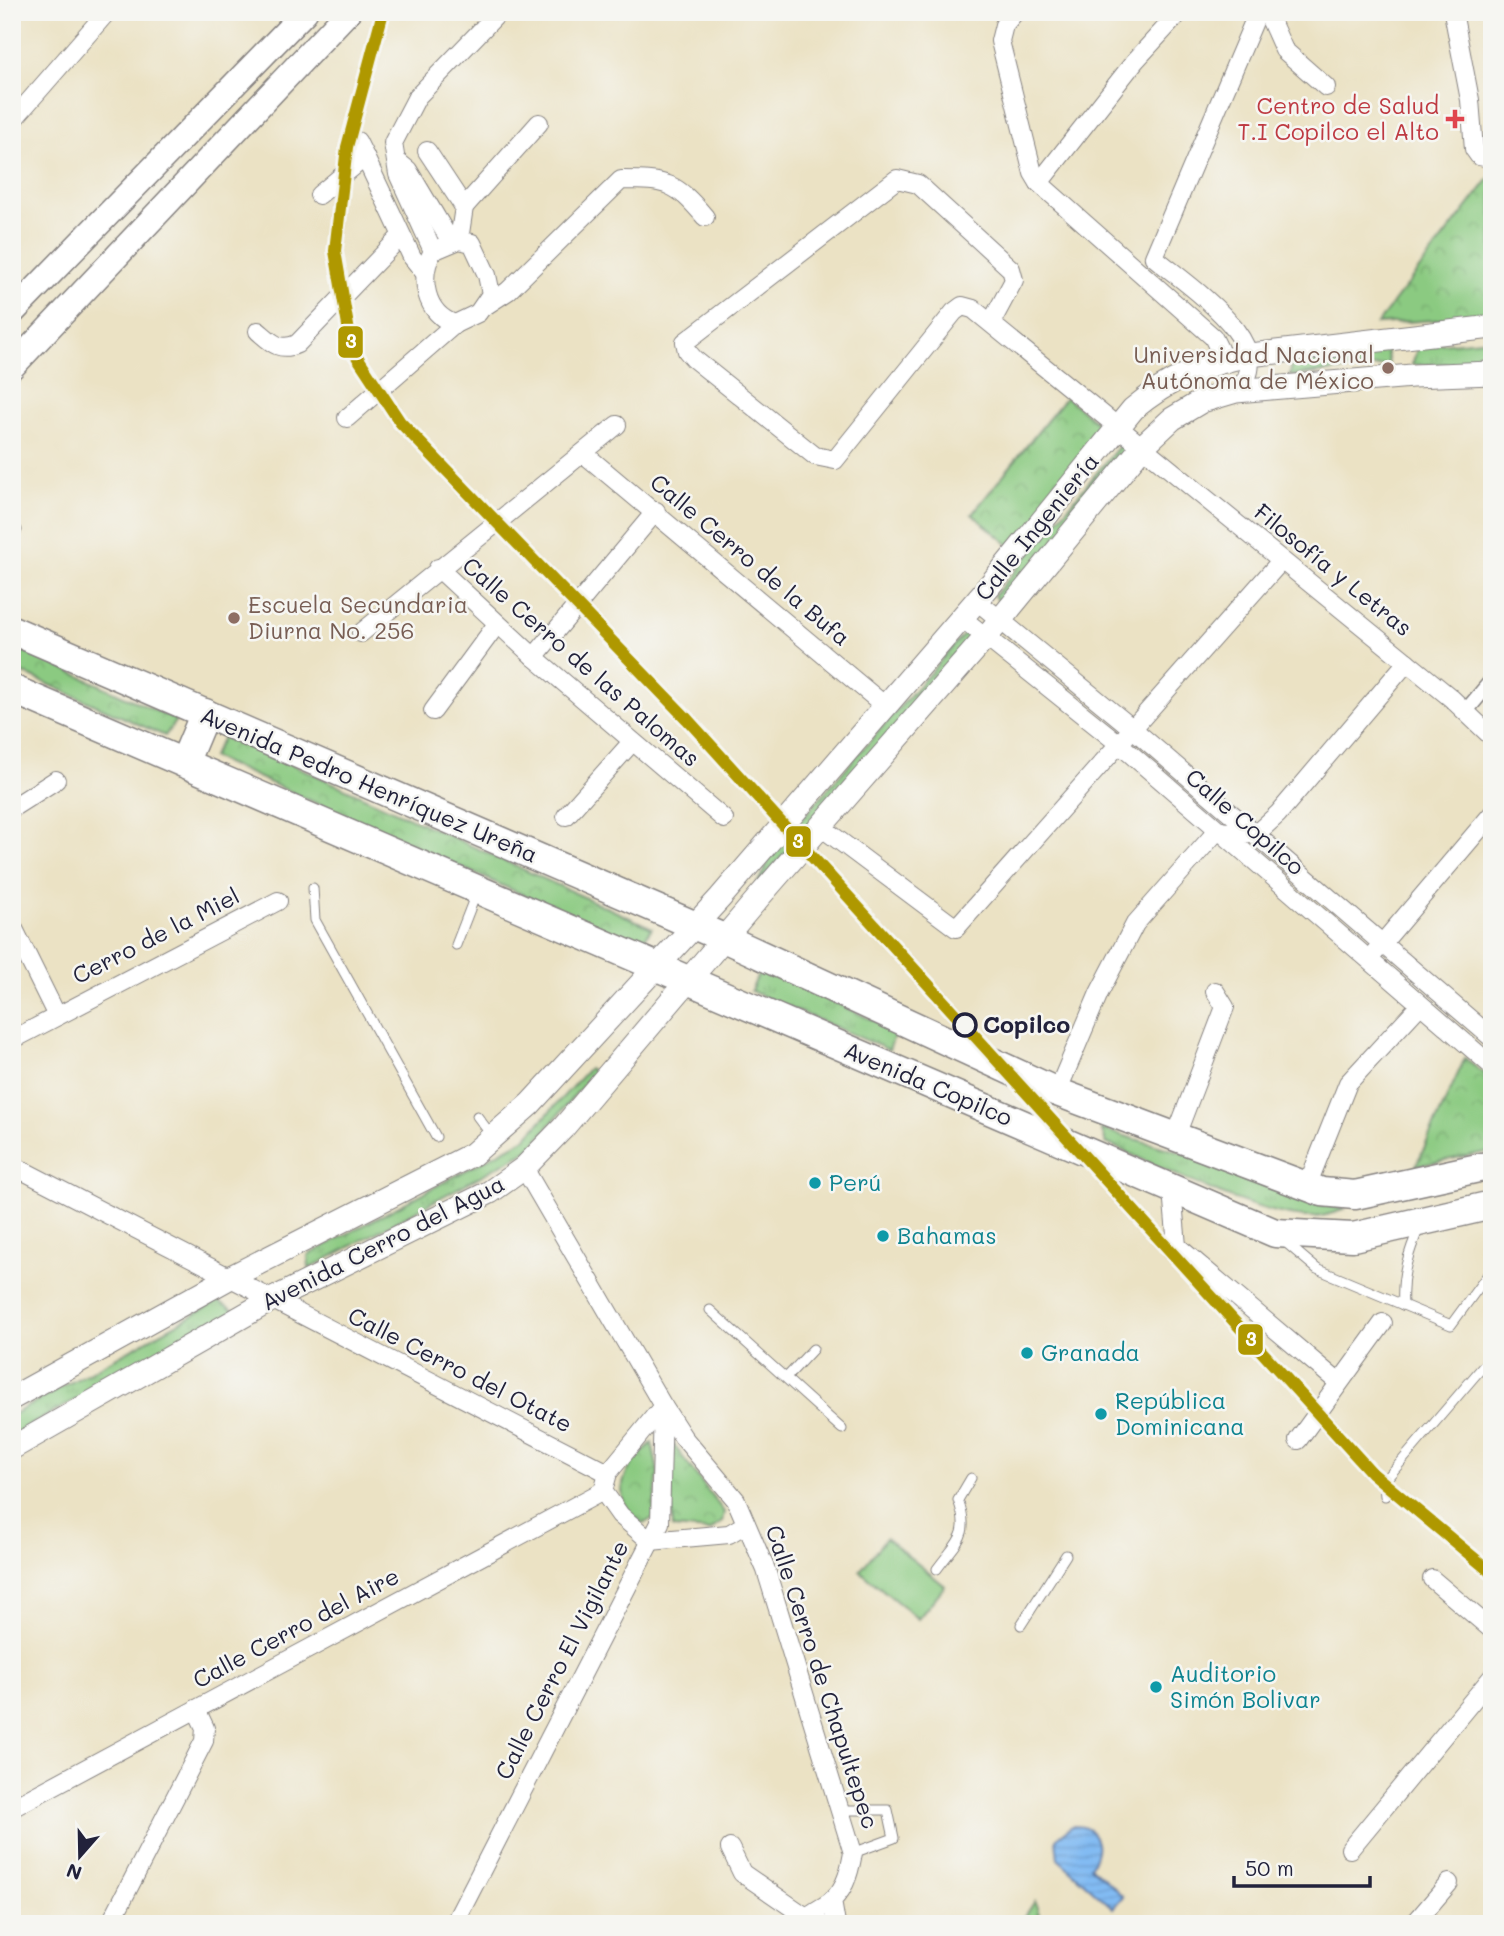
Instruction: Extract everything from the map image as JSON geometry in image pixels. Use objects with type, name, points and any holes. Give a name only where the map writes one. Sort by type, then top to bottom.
[{"type":"main road","points":[[12,313],[305,12]]},
{"type":"main road","points":[[12,367],[348,12]]},
{"type":"main road","name":"Avenida Pedro Henríquez Ureña","points":[[12,629],[726,939]]},
{"type":"main road","points":[[15,696],[184,763],[687,981]]},
{"type":"main road","points":[[184,763],[205,713]]},
{"type":"main road","name":"Avenida Copilco","points":[[726,939],[1057,1092],[1322,1192],[1355,1195],[1492,1164]]},
{"type":"main road","name":"Avenida Copilco","points":[[687,981],[1275,1233],[1353,1237],[1492,1205]]},
{"type":"main road","points":[[989,1111],[1003,1111],[1017,1096],[1016,1083],[1002,1067]]},
{"type":"main road","points":[[1076,1147],[1043,1113],[1042,1106],[1047,1100],[1101,1117],[1132,1122]]},
{"type":"street","points":[[12,121],[107,12]]},
{"type":"street","points":[[455,324],[445,321],[429,300],[424,260],[398,174],[393,143],[417,97],[499,12]]},
{"type":"street","points":[[1015,12],[1004,25],[1000,41],[1033,173],[1038,183],[1213,337],[1219,349],[1212,362]]},
{"type":"street","points":[[1038,183],[1135,61],[1180,12]]},
{"type":"street","points":[[1236,391],[1249,375],[1250,355],[1230,324],[1154,257],[1258,12]]},
{"type":"street","points":[[1267,12],[1284,50],[1326,87]]},
{"type":"street","points":[[1459,13],[1474,149],[1479,156],[1485,157],[1492,152]]},
{"type":"street","points":[[424,260],[462,231],[540,123]]},
{"type":"street","points":[[356,141],[401,236],[424,260]]},
{"type":"street","points":[[427,151],[489,284],[491,294],[485,306]]},
{"type":"street","points":[[319,195],[365,157]]},
{"type":"street","points":[[397,160],[462,231]]},
{"type":"street","name":"Filosofía y Letras","points":[[991,323],[1014,280],[1011,269],[918,184],[897,179],[685,342],[687,351],[694,359],[815,456],[835,460],[954,312],[962,306],[973,309],[1407,662],[1278,814],[1256,834]]},
{"type":"street","points":[[346,418],[455,324],[509,291],[621,180],[655,180],[682,189],[705,217]]},
{"type":"street","points":[[258,331],[276,346],[287,349],[297,344],[401,236]]},
{"type":"street","points":[[489,284],[509,291]]},
{"type":"street","points":[[435,340],[436,312]]},
{"type":"street","name":"Calle Ingeniería","points":[[694,926],[970,610],[1119,426],[1158,388],[1212,362],[1250,355],[1492,327]]},
{"type":"street","points":[[1411,338],[1402,358],[1412,376]]},
{"type":"street","name":"Calle Ingeniería","points":[[726,939],[758,897],[993,629],[1143,446],[1172,419],[1192,407],[1236,391],[1412,376],[1492,373]]},
{"type":"street","points":[[361,633],[617,425]]},
{"type":"street","name":"Calle Cerro de la Bufa","points":[[583,453],[656,511],[886,706]]},
{"type":"street","points":[[534,657],[656,511]]},
{"type":"street","points":[[821,827],[956,929],[1281,561]]},
{"type":"street","name":"Calle Cerro de las Palomas","points":[[438,568],[534,657],[723,819]]},
{"type":"street","name":"Calle Copilco","points":[[970,610],[1217,831],[1492,1066]]},
{"type":"street","points":[[433,712],[497,624]]},
{"type":"street","name":"Calle Copilco","points":[[993,629],[1133,729],[1492,1038]]},
{"type":"street","points":[[1407,662],[1466,711],[1492,737]]},
{"type":"street","points":[[1466,711],[1492,680]]},
{"type":"street","points":[[566,816],[632,742]]},
{"type":"street","points":[[12,808],[56,780]]},
{"type":"street","points":[[1368,960],[1492,814]]},
{"type":"street","points":[[1057,1092],[1099,993],[1135,924],[1217,831],[1256,834]]},
{"type":"street","points":[[738,876],[743,890],[758,897]]},
{"type":"street","name":"Cerro de la Miel","points":[[12,1041],[278,901]]},
{"type":"street","name":"Cerro de la Miel","points":[[12,925],[57,1016]]},
{"type":"street","name":"Avenida Cerro del Agua","points":[[12,1398],[229,1278],[473,1154],[530,1104],[694,926]]},
{"type":"street","name":"Avenida Cerro del Agua","points":[[12,1448],[271,1300],[490,1192],[524,1168],[563,1128],[687,981],[726,939]]},
{"type":"street","points":[[1175,1138],[1226,1007],[1215,991]]},
{"type":"street","points":[[1307,1186],[1348,1083],[1420,1005]]},
{"type":"street","name":"Calle Cerro del Otate","points":[[12,1166],[608,1473]]},
{"type":"street","name":"Calle Cerro de Chapultepec","points":[[524,1168],[682,1437],[736,1500],[766,1570],[853,1853],[846,1883],[832,1901]]},
{"type":"street","points":[[1172,1190],[1177,1246],[1339,1383]]},
{"type":"street","points":[[1298,1440],[1383,1322]]},
{"type":"street","points":[[663,1406],[608,1473],[603,1492],[621,1515],[650,1541],[729,1534],[746,1524]]},
{"type":"street","name":"Calle Cerro El Vigilante","points":[[454,1924],[660,1523],[663,1406]]},
{"type":"street","name":"Calle Cerro del Aire","points":[[12,1808],[603,1492]]},
{"type":"street","points":[[1432,1579],[1492,1630]]},
{"type":"street","points":[[1350,1849],[1492,1677]]},
{"type":"street","points":[[110,1924],[204,1741],[205,1728],[196,1709]]},
{"type":"street","points":[[730,1847],[742,1873],[810,1922],[832,1901]]},
{"type":"street","points":[[1414,1924],[1449,1883]]},
{"type":"street","points":[[832,1901],[836,1924]]},
{"type":"lane","points":[[313,888],[315,920],[436,1137]]},
{"type":"lane","points":[[456,945],[477,890]]},
{"type":"lane","points":[[477,1116],[494,1137]]},
{"type":"lane","points":[[1404,1305],[1402,1285],[1408,1254],[1421,1222]]},
{"type":"lane","points":[[1275,1233],[1317,1269],[1451,1325],[1492,1269]]},
{"type":"lane","points":[[710,1310],[842,1429]]},
{"type":"lane","points":[[786,1378],[813,1349]]},
{"type":"lane","points":[[1385,1496],[1384,1486],[1388,1477],[1492,1356]]},
{"type":"lane","points":[[937,1569],[962,1535],[965,1521],[958,1500],[971,1478]]},
{"type":"lane","points":[[1021,1625],[1066,1555]]},
{"type":"lane","points":[[840,1810],[888,1810],[894,1838],[853,1853]]},
{"type":"green space","points":[[1492,175],[1492,316],[1377,324]]},
{"type":"green space","points":[[1492,339],[1492,362],[1412,365],[1418,346]]},
{"type":"green space","points":[[1386,347],[1389,365],[1290,376],[1292,360]]},
{"type":"green space","points":[[1066,397],[1108,432],[1013,548],[972,514]]},
{"type":"green space","points":[[1120,445],[1129,454],[1002,606],[994,596]]},
{"type":"green space","points":[[965,633],[974,639],[756,886],[775,849]]},
{"type":"green space","points":[[12,645],[176,720],[165,736],[12,668]]},
{"type":"green space","points":[[225,734],[652,928],[639,946],[212,757]]},
{"type":"green space","points":[[761,968],[896,1031],[889,1050],[751,991]]},
{"type":"green space","points":[[1465,1058],[1492,1081],[1492,1151],[1416,1166]]},
{"type":"green space","points":[[589,1068],[594,1072],[530,1149],[309,1269],[308,1255],[526,1138]]},
{"type":"green space","points":[[1101,1129],[1196,1157],[1303,1202],[1346,1209],[1315,1217],[1293,1216],[1239,1201],[1106,1143]]},
{"type":"green space","points":[[218,1301],[235,1311],[12,1435],[12,1415]]},
{"type":"green space","points":[[669,1439],[724,1512],[722,1522],[710,1531],[673,1528]]},
{"type":"green space","points":[[652,1443],[658,1471],[653,1518],[643,1524],[625,1505],[623,1484],[634,1462]]},
{"type":"green space","points":[[886,1538],[945,1586],[918,1619],[860,1571]]},
{"type":"green space","points":[[1035,1901],[1042,1924],[1020,1924]]},
{"type":"water","points":[[1072,1826],[1088,1829],[1096,1839],[1097,1852],[1090,1866],[1123,1896],[1113,1908],[1058,1859],[1056,1839]]},
{"type":"transit line","name":"3","points":[[383,12],[347,147],[335,251],[352,349],[400,422],[687,719],[1372,1473],[1492,1573]]},
{"type":"place","name":"Centro de Salud T.I Copilco el Alto","points":[[1455,119]]},
{"type":"place","name":"Universidad Nacional Autónoma de México","points":[[1388,368]]},
{"type":"place","name":"Escuela Secundaria Diurna No. 256","points":[[234,618]]},
{"type":"place","name":"Copilco","points":[[965,1025]]},
{"type":"place","name":"Perú","points":[[815,1183]]},
{"type":"place","name":"Bahamas","points":[[883,1236]]},
{"type":"place","name":"Granada","points":[[1027,1353]]},
{"type":"place","name":"República Dominicana","points":[[1101,1414]]},
{"type":"place","name":"Auditorio Simón Bolivar","points":[[1156,1687]]}]
